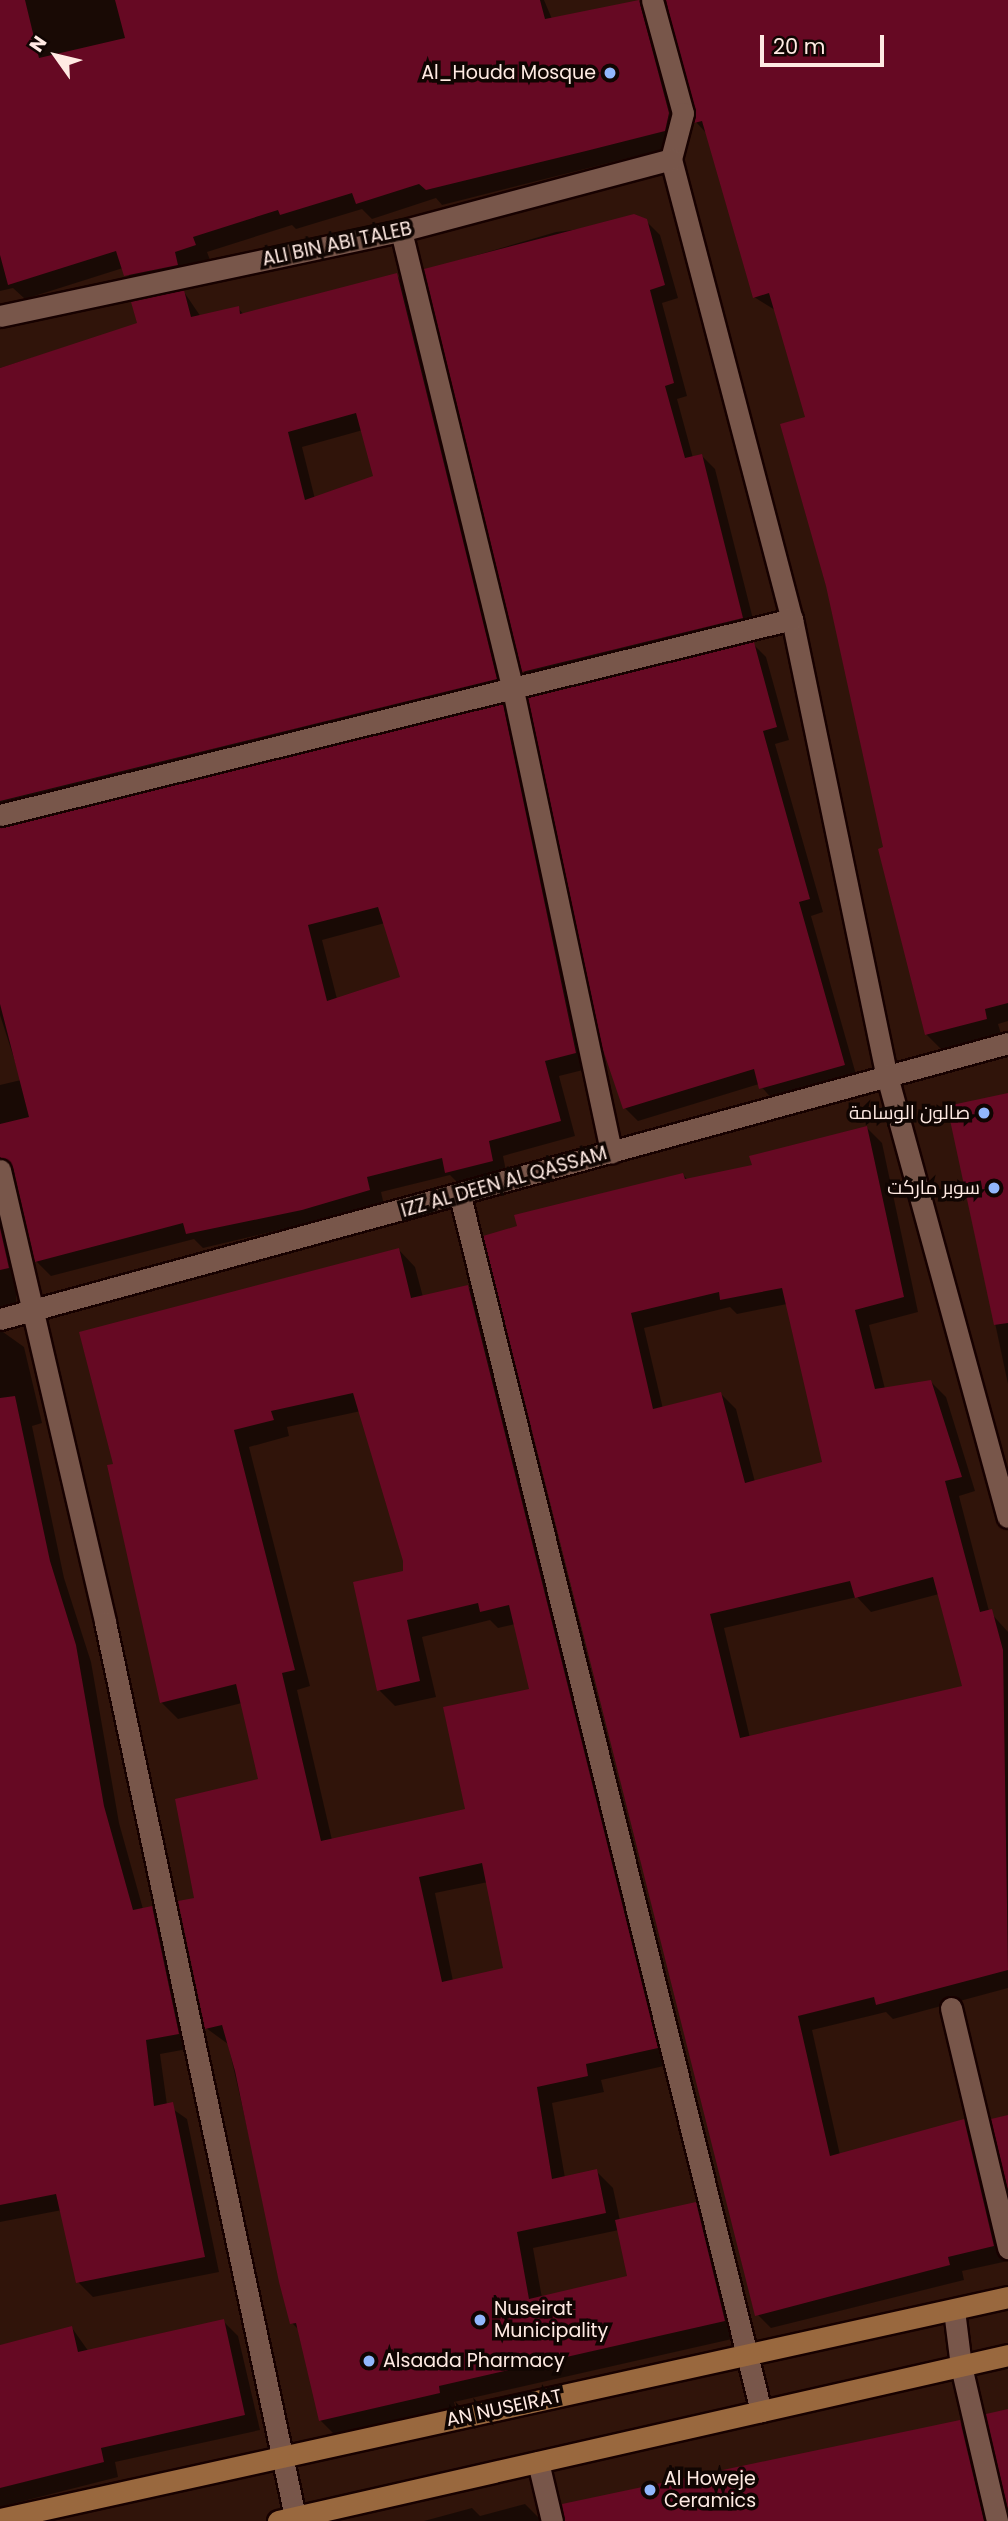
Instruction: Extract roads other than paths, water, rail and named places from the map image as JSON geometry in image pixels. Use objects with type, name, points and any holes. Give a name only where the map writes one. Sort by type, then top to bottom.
[{"type":"main road","name":"AN NUSEIRAT","points":[[0,2519],[1008,2297]]},
{"type":"main road","points":[[287,2519],[1008,2355]]},
{"type":"street","points":[[652,0],[683,113],[671,159],[792,619],[887,1076],[1008,1517]]},
{"type":"street","name":"ALI BIN ABI TALEB","points":[[0,316],[401,231],[671,159]]},
{"type":"street","points":[[401,231],[513,690],[611,1153]]},
{"type":"street","points":[[0,815],[792,619]]},
{"type":"street","name":"IZZ AL DEEN AL QASSAM","points":[[0,1319],[460,1196],[1008,1043]]},
{"type":"street","points":[[0,1170],[105,1622],[285,2456],[287,2519]]},
{"type":"street","points":[[460,1196],[641,1917],[670,2062],[751,2354],[761,2411]]},
{"type":"street","points":[[951,2008],[1008,2248]]},
{"type":"street","points":[[954,2310],[961,2366],[997,2521]]},
{"type":"street","points":[[538,2462],[552,2521]]},
{"type":"place","name":"Al_Houda Mosque","points":[[610,73]]},
{"type":"place","name":"صالون الوسامة","points":[[984,1113]]},
{"type":"place","name":"سوبر ماركت","points":[[994,1188]]},
{"type":"place","name":"Nuseirat Municipality","points":[[480,2320]]},
{"type":"place","name":"Alsaada Pharmacy","points":[[369,2361]]},
{"type":"place","name":"Al Howeje Ceramics","points":[[650,2490]]}]
